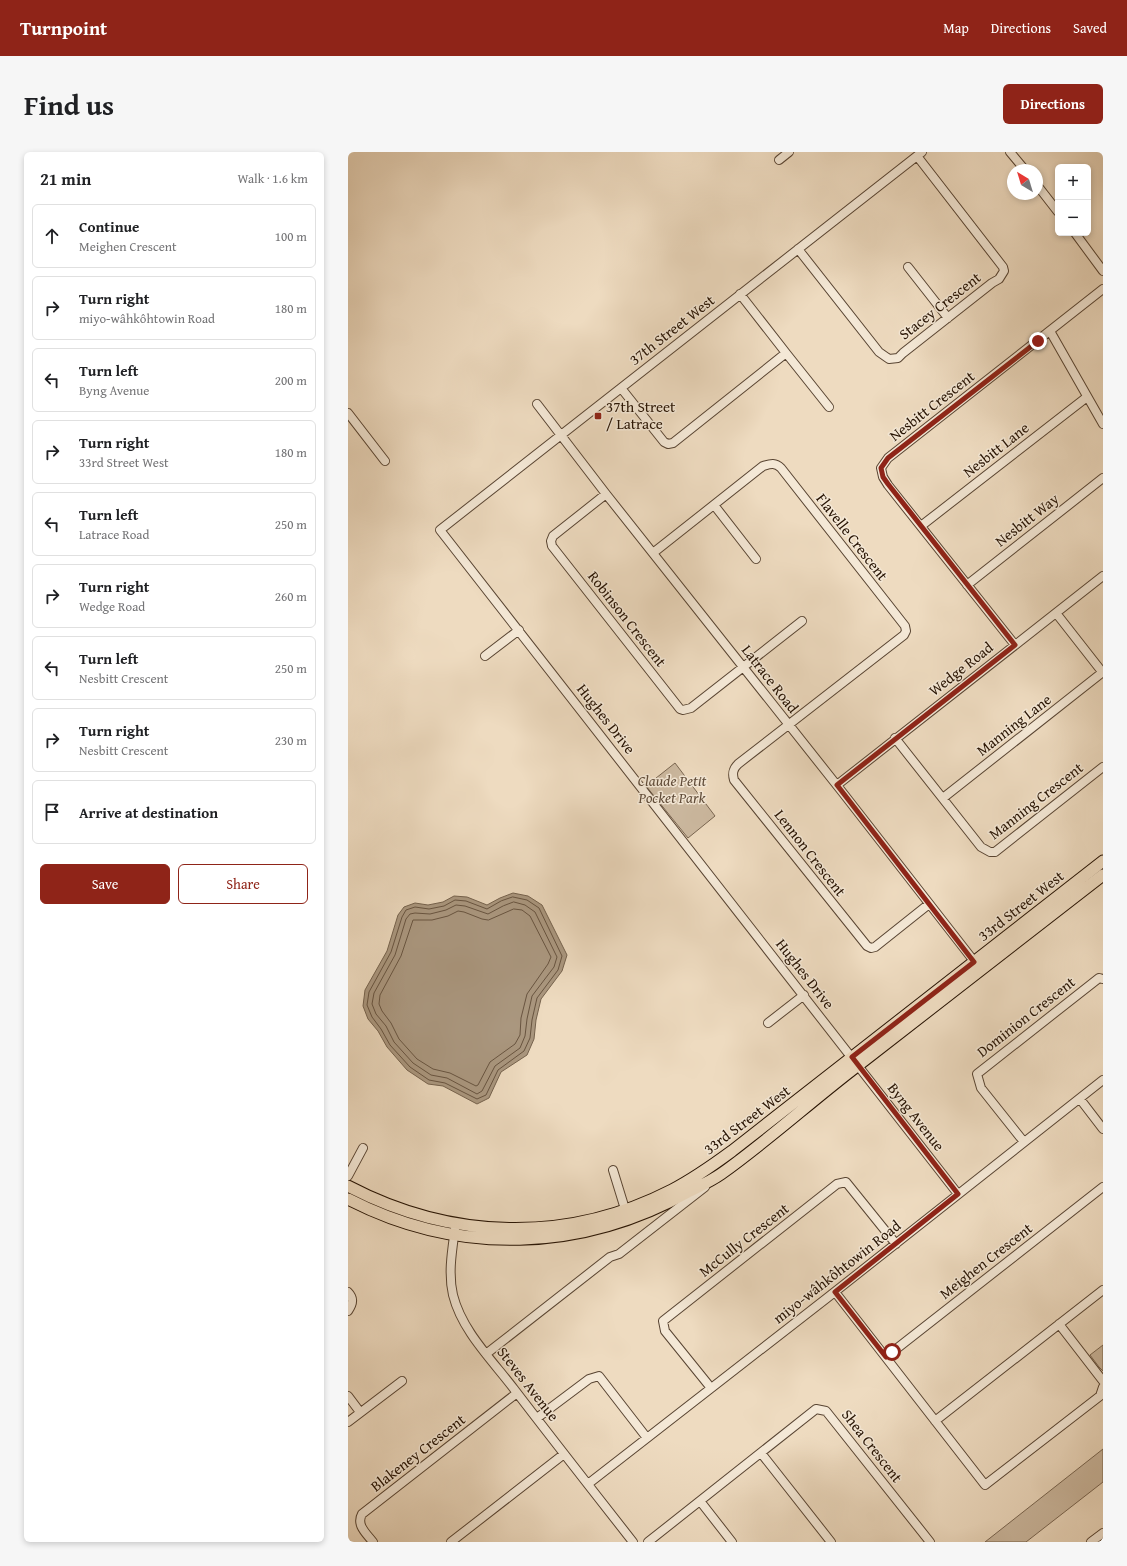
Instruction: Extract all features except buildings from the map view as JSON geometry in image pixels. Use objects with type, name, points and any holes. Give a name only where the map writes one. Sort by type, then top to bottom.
[{"type":"main road","name":"33rd Street West","points":[[978,966],[1103,861]]},
{"type":"main road","name":"33rd Street West","points":[[348,1199],[382,1215],[416,1227],[455,1229],[542,1227],[572,1224],[594,1219],[653,1199],[672,1190],[708,1168],[855,1061],[978,966],[1103,875]]},
{"type":"main road","name":"33rd Street West","points":[[348,1186],[390,1206],[430,1218],[455,1229],[503,1239],[553,1238],[608,1227],[655,1210],[719,1175],[855,1061]]},
{"type":"street","points":[[779,160],[789,152]]},
{"type":"street","points":[[1010,152],[1020,164]]},
{"type":"street","name":"37th Street West","points":[[440,530],[919,154]]},
{"type":"street","name":"Stacey Crescent","points":[[798,249],[879,352],[889,359],[898,358],[992,283],[999,280],[1004,271],[1003,267],[919,154]]},
{"type":"street","points":[[1043,193],[1055,208]]},
{"type":"street","points":[[1077,236],[1103,270]]},
{"type":"street","points":[[908,267],[948,318]]},
{"type":"street","name":"Nesbitt Crescent","points":[[1015,645],[883,477],[881,468],[888,458],[1103,289]]},
{"type":"street","points":[[740,294],[829,407]]},
{"type":"street","points":[[1050,331],[1103,424]]},
{"type":"street","points":[[621,388],[664,442],[668,444],[673,443],[786,353]]},
{"type":"street","name":"Nesbitt Lane","points":[[922,526],[1088,397]]},
{"type":"street","name":"Latrace Road","points":[[537,404],[606,494],[837,785],[978,966]]},
{"type":"street","points":[[348,414],[385,460]]},
{"type":"street","name":"Flavelle Crescent","points":[[653,553],[763,466],[773,463],[777,464],[905,626],[906,630],[904,635],[788,725]]},
{"type":"street","name":"Nesbitt Way","points":[[968,585],[1103,478]]},
{"type":"street","name":"Robinson Crescent","points":[[606,494],[554,536],[551,541],[552,546],[677,706],[683,710],[690,708],[802,621]]},
{"type":"street","points":[[714,506],[756,559]]},
{"type":"street","name":"Hughes Drive","points":[[440,530],[855,1061]]},
{"type":"street","name":"Wedge Road","points":[[837,785],[1103,576]]},
{"type":"street","points":[[1056,613],[1103,673]]},
{"type":"street","points":[[485,656],[519,630]]},
{"type":"street","name":"Manning Lane","points":[[943,798],[1103,673]]},
{"type":"street","name":"Lennon Crescent","points":[[788,725],[738,764],[733,771],[734,780],[867,946],[871,948],[875,947],[929,904]]},
{"type":"street","name":"Manning Crescent","points":[[895,738],[981,847],[990,852],[995,852],[1103,767]]},
{"type":"street","name":"Dominion Crescent","points":[[1024,1142],[981,1088],[977,1074],[1099,978],[1103,979]]},
{"type":"street","points":[[768,1023],[804,995]]},
{"type":"street","name":"Byng Avenue","points":[[855,1061],[958,1194]]},
{"type":"street","name":"miyo-wâhkôhtowin Road","points":[[588,1484],[835,1292],[1103,1080]]},
{"type":"street","points":[[1080,1099],[1103,1129]]},
{"type":"street","points":[[348,1176],[363,1148]]},
{"type":"street","points":[[613,1170],[625,1209]]},
{"type":"street","name":"33rd Street West","points":[[486,1354],[610,1257],[619,1254],[719,1175]]},
{"type":"street","name":"McCully Crescent","points":[[711,1388],[665,1331],[663,1321],[837,1184],[846,1182],[896,1244]]},
{"type":"street","name":"Meighen Crescent","points":[[886,1357],[1103,1187]]},
{"type":"street","name":"Steves Avenue","points":[[455,1229],[451,1254],[450,1277],[453,1295],[464,1322],[486,1354],[633,1542]]},
{"type":"street","points":[[935,1421],[1103,1290]]},
{"type":"street","points":[[348,1292],[352,1296],[352,1305],[348,1311]]},
{"type":"street","points":[[835,1292],[985,1486],[1100,1396],[1103,1387]]},
{"type":"street","points":[[1059,1324],[1103,1381]]},
{"type":"street","points":[[537,1418],[589,1379],[599,1376],[647,1438]]},
{"type":"street","points":[[348,1422],[402,1381]]},
{"type":"street","name":"Blakeney Crescent","points":[[373,1542],[360,1525],[359,1520],[362,1514],[517,1393]]},
{"type":"street","points":[[348,1396],[360,1412]]},
{"type":"street","name":"Shea Crescent","points":[[648,1542],[816,1409],[826,1411],[930,1542]]},
{"type":"street","points":[[761,1453],[831,1542]]},
{"type":"street","points":[[451,1542],[564,1454]]},
{"type":"street","points":[[700,1501],[732,1542]]},
{"type":"street","points":[[1092,1542],[1103,1533]]},
{"type":"green space","name":"Claude Petit Pocket Park","points":[[675,763],[715,816],[688,838],[646,786]]},
{"type":"green space","points":[[1103,1345],[1103,1371],[1090,1355]]},
{"type":"green space","points":[[1103,1449],[1103,1482],[1026,1542],[985,1542]]},
{"type":"water","points":[[513,893],[528,896],[542,905],[567,955],[562,971],[541,999],[536,1020],[534,1039],[527,1055],[501,1072],[489,1098],[477,1104],[443,1086],[428,1084],[407,1070],[387,1047],[378,1031],[368,1019],[363,1006],[365,990],[387,951],[398,915],[404,907],[415,903],[428,905],[443,902],[454,896],[467,897],[487,905]]},
{"type":"place","name":"37th Street / Latrace","points":[[598,416]]},
{"type":"route","points":[[892,1352],[886,1357],[835,1292],[958,1194],[852,1057],[974,962],[837,785],[1015,645],[888,484],[883,477],[881,468],[888,458],[1038,341]]}]
